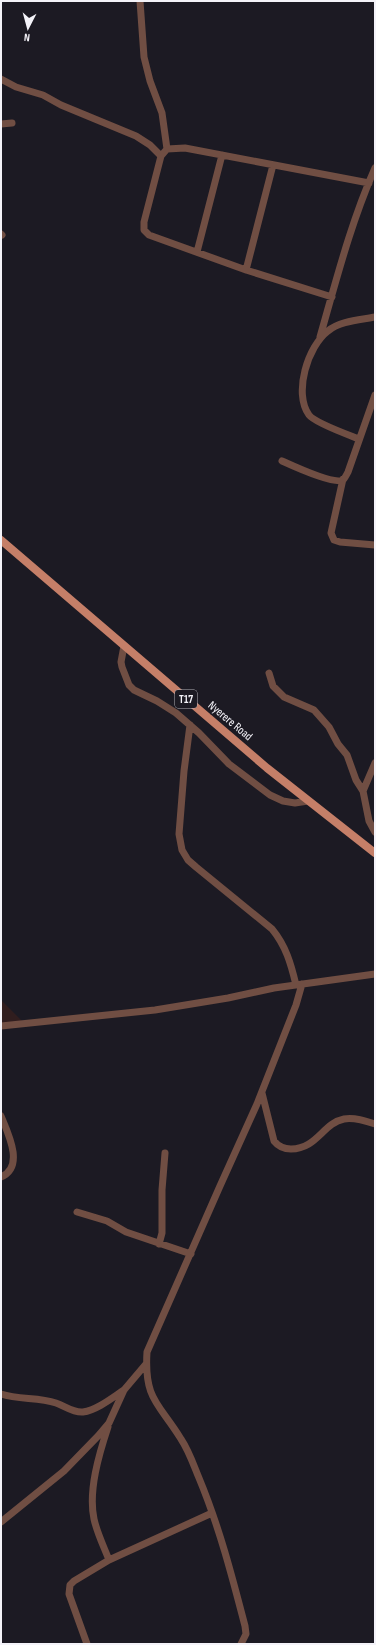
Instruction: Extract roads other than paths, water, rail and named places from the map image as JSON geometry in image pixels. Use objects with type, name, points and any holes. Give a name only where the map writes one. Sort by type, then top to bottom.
[{"type":"main road","name":"Nyerere Road","points":[[2,542],[308,801],[375,853]]},
{"type":"street","points":[[140,1],[144,57],[150,81],[162,113],[167,149]]},
{"type":"street","points":[[1,79],[16,87],[43,95],[61,105],[136,136],[150,145],[161,156]]},
{"type":"street","points":[[1,124],[12,123]]},
{"type":"street","points":[[332,297],[246,270],[149,235],[144,230],[144,222],[161,156],[167,149],[185,148],[369,183]]},
{"type":"street","points":[[197,252],[222,155]]},
{"type":"street","points":[[246,270],[273,165]]},
{"type":"street","points":[[359,439],[310,416],[301,387],[314,349],[320,338],[332,297],[375,168]]},
{"type":"street","points":[[320,338],[328,330],[339,325],[375,318]]},
{"type":"street","points":[[375,395],[348,472],[343,479],[331,533],[334,540],[340,542],[375,545]]},
{"type":"street","points":[[282,462],[327,479],[337,481],[343,479]]},
{"type":"street","points":[[124,646],[121,662],[129,685],[134,690],[157,701],[176,713],[190,724],[229,764],[270,795],[283,801],[308,801]]},
{"type":"street","points":[[269,673],[273,686],[284,697],[289,701],[314,710],[329,727],[338,744],[347,755],[356,780],[363,791],[369,821],[375,832]]},
{"type":"street","points":[[190,724],[179,834],[182,850],[188,860],[272,929],[288,953],[299,984],[296,1005],[262,1093],[147,1352],[146,1364],[149,1388],[155,1402],[182,1440],[212,1513],[245,1626],[246,1634],[241,1644]]},
{"type":"street","points":[[363,791],[375,763]]},
{"type":"street","points":[[1,1026],[155,1010],[299,984],[375,974]]},
{"type":"street","points":[[262,1093],[274,1141],[278,1145],[287,1148],[297,1149],[310,1144],[334,1123],[345,1118],[358,1119],[375,1124]]},
{"type":"street","points":[[1,1116],[10,1138],[14,1162],[13,1168],[9,1173],[1,1177]]},
{"type":"street","points":[[159,1244],[162,1232],[162,1190],[165,1153]]},
{"type":"street","points":[[77,1212],[107,1221],[126,1232],[191,1254]]},
{"type":"street","points":[[109,1560],[94,1521],[93,1511],[97,1460],[109,1423],[124,1390],[146,1364]]},
{"type":"street","points":[[1,1394],[16,1398],[54,1402],[72,1411],[83,1412],[93,1409],[124,1390]]},
{"type":"street","points":[[1,1522],[64,1471],[109,1423]]},
{"type":"street","points":[[87,1644],[69,1594],[69,1589],[74,1581],[109,1560],[212,1513]]}]
